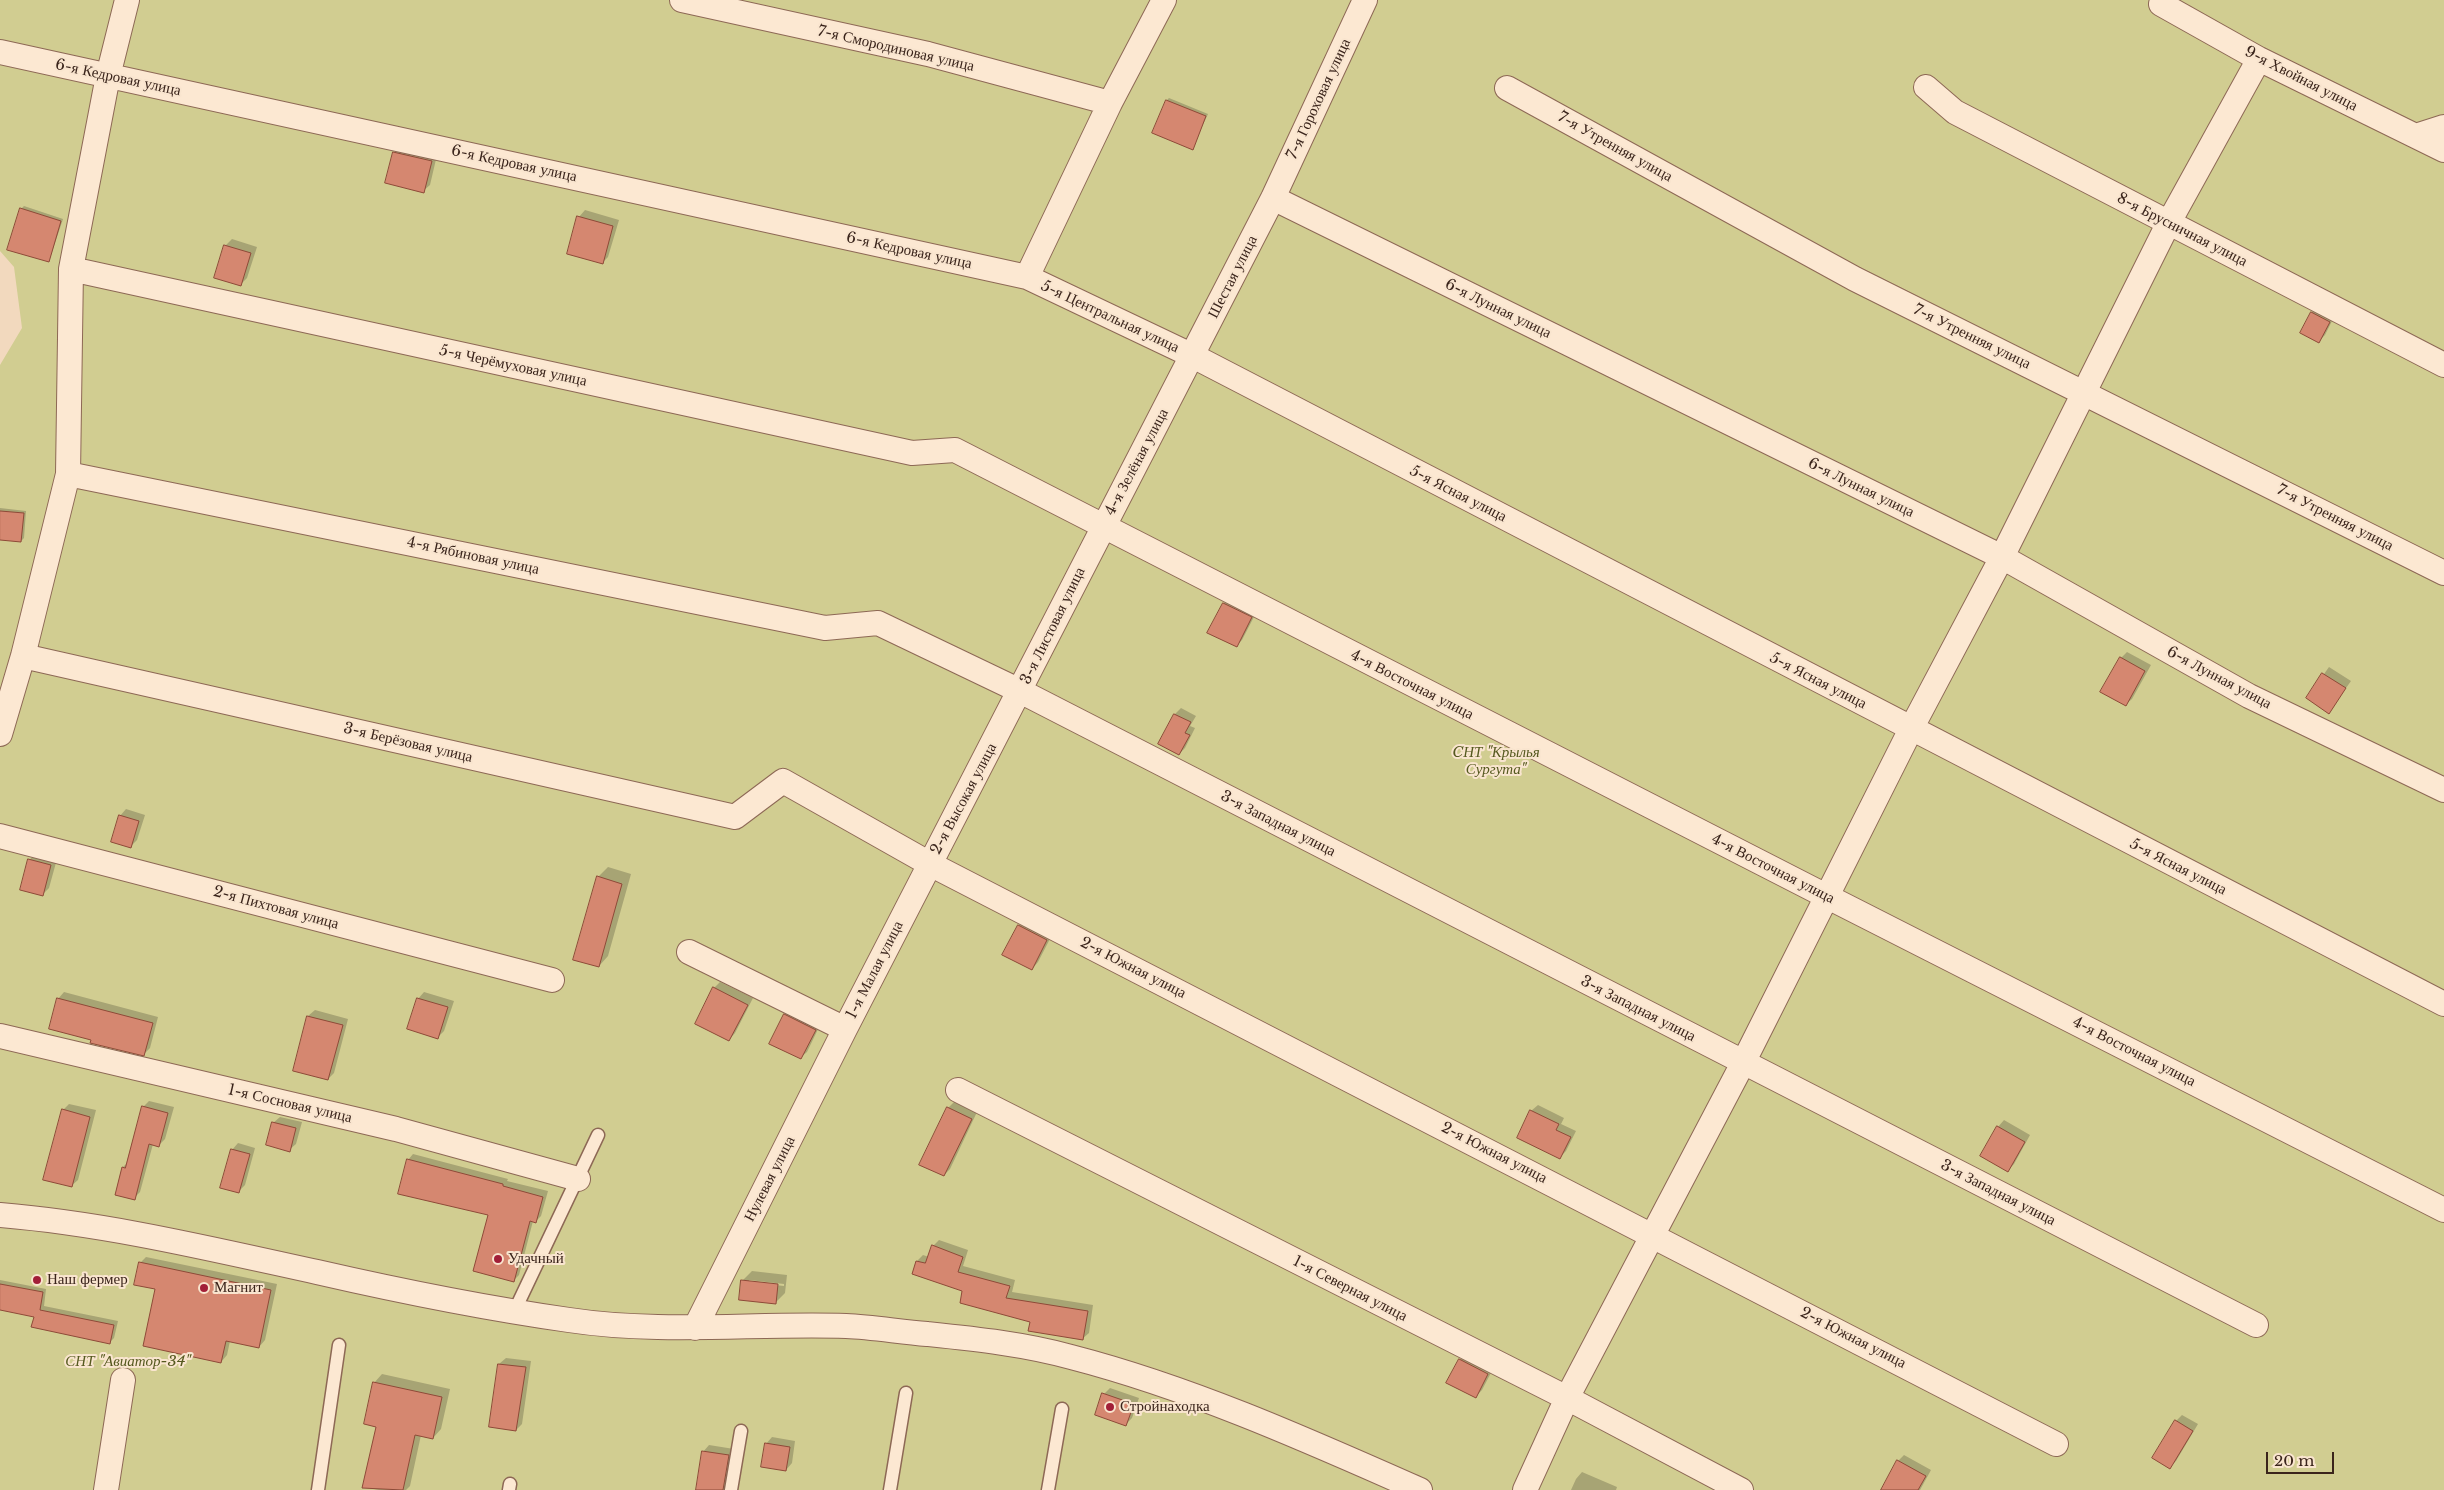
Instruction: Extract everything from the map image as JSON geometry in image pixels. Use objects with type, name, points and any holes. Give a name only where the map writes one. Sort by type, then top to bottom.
[{"type":"street","points":[[0,734],[23,656],[68,474],[71,269],[108,76],[127,0]]},
{"type":"street","name":"7-я Смородиновая улица","points":[[682,0],[928,54],[1110,103]]},
{"type":"street","points":[[1027,277],[1110,103],[1164,0]]},
{"type":"street","name":"7-я Гороховая улица","points":[[1273,198],[1365,0]]},
{"type":"street","name":"9-я Хвойная улица","points":[[2161,4],[2259,59],[2444,150]]},
{"type":"street","name":"6-я Кедровая улица","points":[[0,52],[1027,277]]},
{"type":"street","points":[[1525,1490],[1567,1398],[1744,1063],[1911,729],[2002,557],[2168,224],[2259,59]]},
{"type":"street","name":"8-я Брусничная улица","points":[[1926,87],[1955,112],[2168,224],[2444,365]]},
{"type":"street","name":"7-я Утренняя улица","points":[[1507,88],[1855,279],[2444,573]]},
{"type":"street","points":[[2416,136],[2444,127]]},
{"type":"street","name":"Шестая улица","points":[[1193,356],[1273,198]]},
{"type":"street","name":"6-я Лунная улица","points":[[1273,198],[2002,557],[2249,696],[2444,790]]},
{"type":"street","name":"5-я Черёмуховая улица","points":[[71,269],[912,453],[955,450]]},
{"type":"street","name":"5-я Центральная улица","points":[[1027,277],[1193,356]]},
{"type":"street","name":"4-я Зелёная улица","points":[[955,450],[1102,527],[1193,356]]},
{"type":"street","name":"5-я Ясная улица","points":[[1193,356],[2444,1004]]},
{"type":"street","name":"4-я Рябиновая улица","points":[[68,474],[825,628],[878,623]]},
{"type":"street","name":"3-я Листовая улица","points":[[878,623],[1020,691],[1102,527]]},
{"type":"street","name":"4-я Восточная улица","points":[[1102,527],[2444,1210]]},
{"type":"street","name":"3-я Берёзовая улица","points":[[23,656],[734,816],[783,781]]},
{"type":"street","name":"2-я Высокая улица","points":[[783,781],[930,864],[1020,691]]},
{"type":"street","name":"3-я Западная улица","points":[[1020,691],[2256,1325]]},
{"type":"street","name":"2-я Пихтовая улица","points":[[0,836],[552,980]]},
{"type":"street","name":"1-я Малая улица","points":[[689,952],[845,1029],[930,864]]},
{"type":"street","name":"2-я Южная улица","points":[[930,864],[1652,1234],[2056,1444]]},
{"type":"street","name":"Нулевая улица","points":[[695,1328],[845,1029]]},
{"type":"street","name":"1-я Сосновая улица","points":[[0,1036],[396,1129],[578,1179]]},
{"type":"street","name":"1-я Северная улица","points":[[958,1090],[1567,1398],[1741,1490]]},
{"type":"street","points":[[0,1215],[61,1220],[144,1234],[325,1274],[514,1312],[600,1325],[695,1328],[847,1326],[988,1341],[1069,1356],[1142,1378],[1233,1412],[1338,1454],[1420,1490]]},
{"type":"street","points":[[106,1490],[123,1380]]},
{"type":"lane","points":[[514,1312],[598,1135]]},
{"type":"lane","points":[[318,1490],[339,1344]]},
{"type":"lane","points":[[890,1490],[906,1393]]},
{"type":"lane","points":[[1048,1490],[1062,1409]]},
{"type":"lane","points":[[731,1490],[741,1431]]},
{"type":"green space","name":"CНТ \"Крылья Сургута\"","points":[[0,0],[2444,0],[2444,1490],[0,1490],[0,365],[22,328],[14,267],[0,251]]},
{"type":"building","points":[[1166,100],[1206,116],[1193,150],[1152,133]]},
{"type":"building","points":[[393,152],[432,161],[424,193],[385,183]]},
{"type":"building","points":[[20,208],[61,221],[49,262],[7,250]]},
{"type":"building","points":[[577,216],[613,226],[603,264],[567,254]]},
{"type":"building","points":[[224,245],[251,253],[241,286],[214,278]]},
{"type":"building","points":[[2311,312],[2330,322],[2319,343],[2300,333]]},
{"type":"building","points":[[0,511],[24,513],[21,542],[0,540]]},
{"type":"building","points":[[1223,603],[1252,617],[1237,647],[1207,633]]},
{"type":"building","points":[[2120,657],[2145,671],[2126,706],[2100,692]]},
{"type":"building","points":[[2322,673],[2346,688],[2329,714],[2306,698]]},
{"type":"building","points":[[1174,714],[1191,722],[1185,733],[1190,735],[1179,755],[1158,744]]},
{"type":"building","points":[[119,815],[139,821],[131,848],[111,842]]},
{"type":"building","points":[[28,859],[51,865],[43,896],[20,890]]},
{"type":"building","points":[[597,876],[622,884],[599,967],[573,960]]},
{"type":"building","points":[[1018,925],[1047,940],[1032,970],[1002,955]]},
{"type":"building","points":[[713,987],[748,1005],[729,1041],[695,1024]]},
{"type":"building","points":[[57,998],[153,1023],[144,1056],[90,1043],[91,1040],[49,1029]]},
{"type":"building","points":[[417,998],[448,1007],[438,1039],[407,1029]]},
{"type":"building","points":[[784,1014],[816,1030],[801,1059],[769,1044]]},
{"type":"building","points":[[307,1016],[343,1025],[328,1080],[293,1071]]},
{"type":"building","points":[[142,1106],[168,1113],[159,1147],[149,1144],[135,1200],[115,1195],[122,1167],[125,1168]]},
{"type":"building","points":[[947,1107],[972,1119],[944,1176],[919,1165]]},
{"type":"building","points":[[62,1109],[90,1117],[72,1187],[43,1180]]},
{"type":"building","points":[[1530,1110],[1559,1124],[1556,1130],[1571,1137],[1560,1159],[1517,1138]]},
{"type":"building","points":[[272,1122],[296,1128],[290,1152],[266,1145]]},
{"type":"building","points":[[1997,1126],[2025,1142],[2008,1172],[1980,1156]]},
{"type":"building","points":[[231,1149],[250,1154],[239,1193],[220,1188]]},
{"type":"building","points":[[407,1159],[503,1184],[503,1186],[543,1197],[536,1223],[530,1221],[514,1282],[473,1271],[488,1215],[398,1194]]},
{"type":"building","points":[[932,1245],[963,1257],[958,1272],[1010,1286],[1006,1298],[1088,1311],[1083,1340],[1028,1331],[1030,1322],[960,1303],[962,1291],[912,1274],[916,1261],[925,1263]]},
{"type":"building","points":[[139,1262],[271,1290],[259,1348],[226,1341],[221,1363],[143,1346],[155,1289],[134,1285]]},
{"type":"building","points":[[741,1280],[778,1284],[776,1304],[739,1300]]},
{"type":"building","points":[[0,1284],[43,1292],[40,1310],[114,1325],[110,1344],[31,1327],[34,1317],[0,1310]]},
{"type":"building","points":[[1459,1359],[1488,1374],[1476,1398],[1446,1383]]},
{"type":"building","points":[[498,1364],[526,1367],[516,1431],[489,1427]]},
{"type":"building","points":[[373,1382],[442,1397],[433,1439],[415,1435],[403,1490],[362,1488],[376,1427],[364,1424]]},
{"type":"building","name":"Стройнаходка","points":[[1102,1393],[1134,1404],[1126,1426],[1095,1415]]},
{"type":"building","points":[[2175,1420],[2193,1431],[2170,1469],[2152,1458]]},
{"type":"building","points":[[765,1443],[790,1447],[786,1471],[761,1467]]},
{"type":"building","points":[[702,1451],[729,1455],[723,1490],[696,1490]]},
{"type":"building","points":[[1897,1460],[1926,1476],[1918,1490],[1881,1490]]},
{"type":"place","name":"Удачный","points":[[498,1259]]},
{"type":"place","name":"Наш фермер","points":[[37,1280]]},
{"type":"place","name":"Магнит","points":[[204,1288]]},
{"type":"place","name":"Стройнаходка","points":[[1110,1407]]},
{"type":"park label","name":"СНТ \"Авиатор-34\"","points":[[128,1362]]}]
